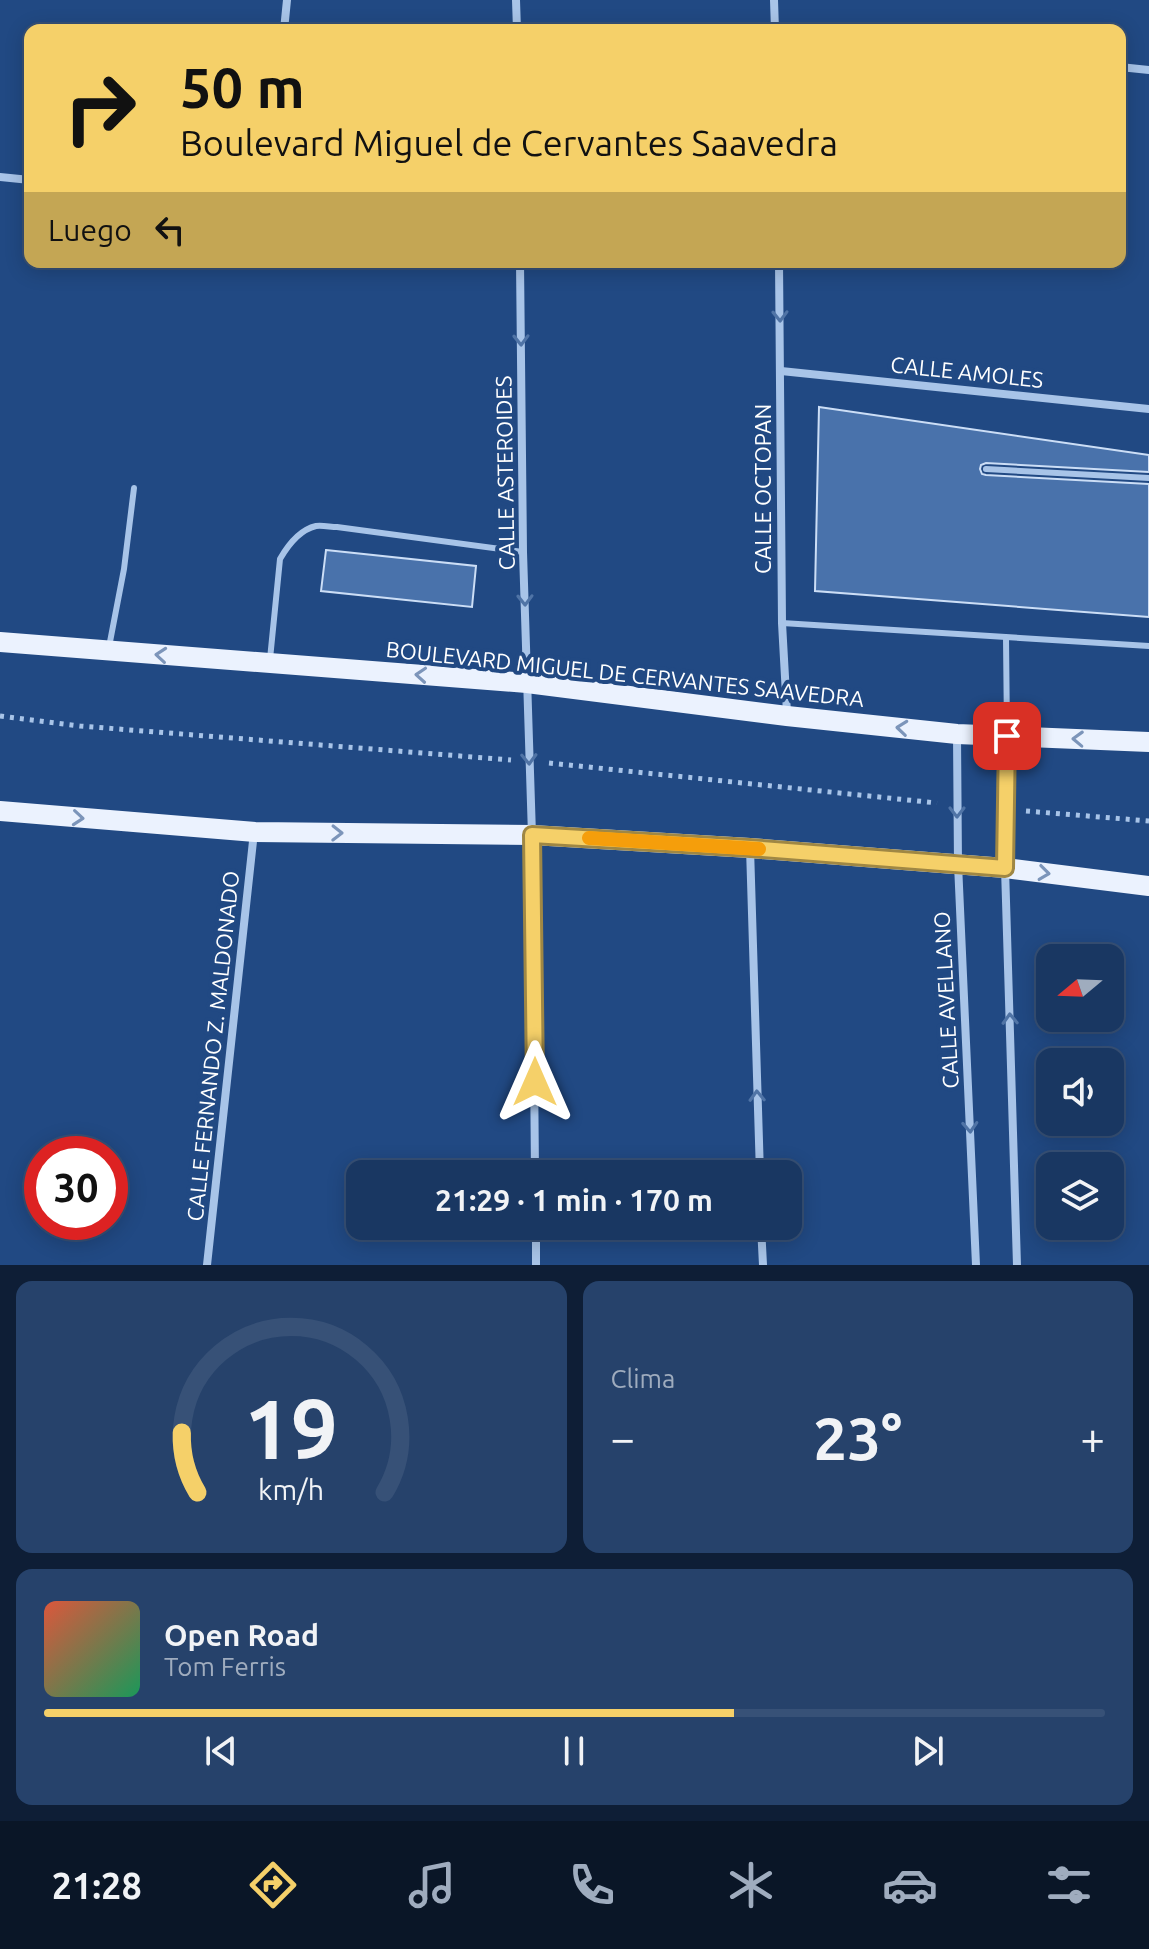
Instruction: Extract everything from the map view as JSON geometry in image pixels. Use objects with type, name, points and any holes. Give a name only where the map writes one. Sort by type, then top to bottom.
[{"type":"main road","name":"BOULEVARD MIGUEL DE CERVANTES SAAVEDRA","points":[[0,642],[527,683],[957,734],[1149,742]]},
{"type":"main road","points":[[0,811],[255,832],[532,835],[750,848],[1005,868],[1149,886]]},
{"type":"street","points":[[285,24],[287,0]]},
{"type":"street","points":[[516,0],[517,24]]},
{"type":"street","points":[[774,0],[775,24]]},
{"type":"street","points":[[1126,68],[1149,70]]},
{"type":"street","points":[[0,177],[24,179]]},
{"type":"street","name":"CALLE ASTEROIDES","points":[[520,268],[523,552],[532,835],[535,1160]]},
{"type":"street","name":"CALLE OCTOPAN","points":[[779,268],[782,623],[787,716]]},
{"type":"street","name":"CALLE AMOLES","points":[[781,371],[1149,409]]},
{"type":"street","name":"CALLE AVELLANO","points":[[957,734],[958,864],[976,1265]]},
{"type":"street","points":[[1007,736],[1005,868],[1017,1265]]},
{"type":"street","name":"CALLE FERNANDO Z. MALDONADO","points":[[207,1265],[255,832]]},
{"type":"street","points":[[750,848],[760,1160]]},
{"type":"street","points":[[536,1240],[536,1265]]},
{"type":"street","points":[[762,1240],[763,1265]]},
{"type":"lane","points":[[986,469],[1149,478]]},
{"type":"lane","points":[[109,651],[134,488]]},
{"type":"lane","points":[[269,664],[280,559],[300,533],[315,526],[523,552]]},
{"type":"lane","points":[[782,623],[1149,646]]},
{"type":"lane","points":[[1006,638],[1007,736]]},
{"type":"path","points":[[0,716],[95,727],[529,761],[957,805]]},
{"type":"path","points":[[1006,809],[1149,821]]},
{"type":"building","points":[[819,407],[1149,455],[1149,472],[986,463],[980,469],[986,475],[1149,484],[1149,617],[815,591]]},
{"type":"building","points":[[326,550],[476,566],[472,607],[321,591]]},
{"type":"slow traffic","points":[[589,838],[759,849]]},
{"type":"route","points":[[535,1082],[532,835],[1005,868],[1007,736]]}]
